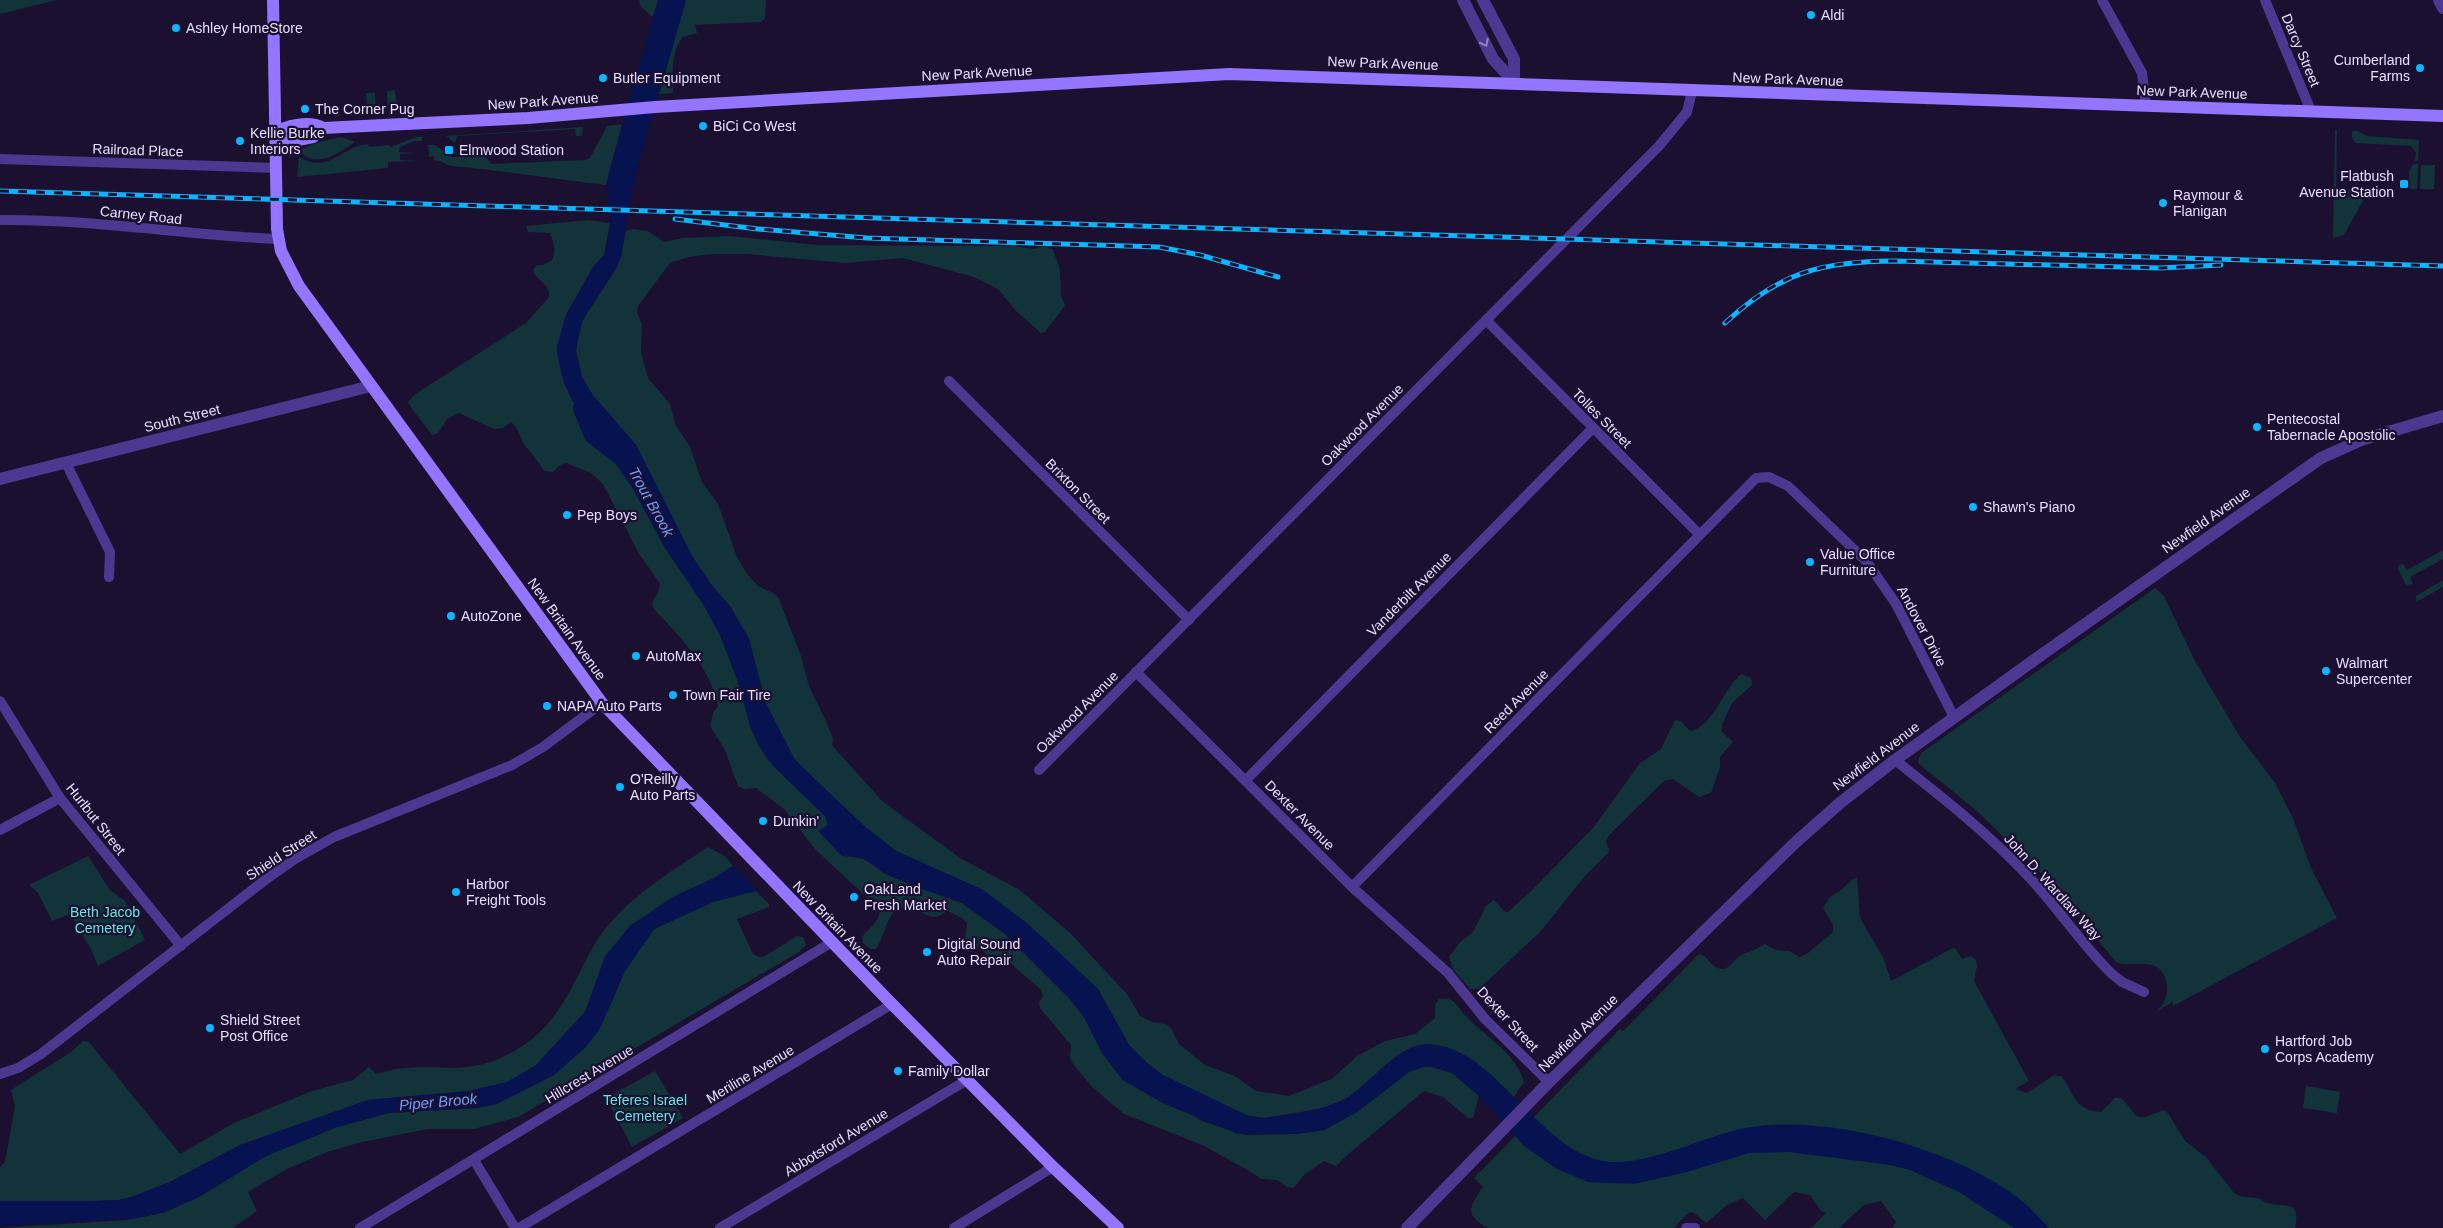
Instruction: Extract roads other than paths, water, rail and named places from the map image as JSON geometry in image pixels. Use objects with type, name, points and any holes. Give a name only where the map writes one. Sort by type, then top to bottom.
[{"type":"main road","name":"New Britain Avenue","points":[[273,0],[278,239],[286,264],[299,286],[602,703],[1052,1167],[1118,1228]]},
{"type":"main road","name":"New Park Avenue","points":[[276,134],[288,142],[313,137],[323,128],[528,118],[655,107],[1229,74],[1514,82],[1692,91],[2443,116]]},
{"type":"street","points":[[1463,0],[1493,59],[1514,82]]},
{"type":"street","points":[[1483,0],[1514,59],[1514,82]]},
{"type":"street","points":[[2102,0],[2142,73],[2146,105]]},
{"type":"street","name":"Darcy Street","points":[[2265,0],[2311,111]]},
{"type":"street","points":[[2439,0],[2443,8]]},
{"type":"street","name":"Oakwood Avenue","points":[[1039,770],[1671,134],[1687,112],[1692,91]]},
{"type":"street","name":"Railroad Place","points":[[0,159],[276,168]]},
{"type":"street","name":"Carney Road","points":[[0,220],[62,220],[215,236],[278,239]]},
{"type":"street","name":"Tolles Street","points":[[1486,320],[1699,534]]},
{"type":"street","name":"Brixton Street","points":[[949,381],[1189,620]]},
{"type":"street","name":"South Street","points":[[0,479],[371,386]]},
{"type":"street","name":"Newfield Avenue","points":[[1407,1228],[1549,1082],[1796,841],[1840,802],[1954,717],[2321,458],[2361,440],[2443,416]]},
{"type":"street","name":"Vanderbilt Avenue","points":[[1246,780],[1593,428]]},
{"type":"street","points":[[66,463],[110,552],[109,577]]},
{"type":"street","name":"Andover Drive","points":[[1699,534],[1756,478],[1769,477],[1788,486],[1867,562],[1883,582],[1954,717]]},
{"type":"street","name":"Reed Avenue","points":[[1352,887],[1699,534]]},
{"type":"street","name":"Dexter Avenue","points":[[1136,672],[1352,887],[1448,973]]},
{"type":"street","name":"Hurlbut Street","points":[[0,701],[60,798],[181,946]]},
{"type":"street","name":"Shield Street","points":[[0,1074],[18,1068],[41,1054],[264,880],[295,859],[334,837],[512,765],[543,747],[602,703]]},
{"type":"street","name":"John D. Wardlaw Way","points":[[1895,760],[1952,805],[2002,849],[2046,895],[2112,974],[2125,984],[2144,992]]},
{"type":"street","points":[[0,830],[60,798]]},
{"type":"street","name":"Hillcrest Avenue","points":[[360,1228],[832,942]]},
{"type":"street","name":"Dexter Street","points":[[1448,973],[1485,1019],[1549,1082]]},
{"type":"street","name":"Meriline Avenue","points":[[519,1228],[892,1004]]},
{"type":"street","name":"Abbotsford Avenue","points":[[720,1228],[967,1080]]},
{"type":"street","points":[[474,1160],[515,1228]]},
{"type":"street","points":[[954,1228],[1052,1167]]},
{"type":"water","points":[[658,0],[686,0],[639,162],[628,209],[622,254],[617,267],[584,317],[580,330],[576,350],[582,377],[592,394],[636,445],[692,556],[713,587],[730,606],[749,639],[765,701],[795,760],[863,825],[896,851],[983,890],[1029,925],[1098,989],[1129,1045],[1147,1063],[1163,1075],[1251,1117],[1274,1117],[1302,1113],[1341,1101],[1350,1096],[1396,1056],[1406,1050],[1427,1044],[1451,1049],[1472,1060],[1493,1076],[1553,1134],[1575,1150],[1598,1160],[1614,1162],[1632,1161],[1651,1157],[1745,1128],[1777,1125],[1812,1125],[1848,1130],[1885,1138],[1921,1149],[1955,1162],[1986,1177],[2028,1206],[2049,1228],[2014,1228],[1959,1192],[1910,1170],[1890,1165],[1789,1152],[1749,1153],[1687,1172],[1634,1184],[1588,1182],[1557,1169],[1524,1146],[1479,1096],[1452,1073],[1434,1067],[1421,1067],[1409,1072],[1357,1112],[1324,1130],[1297,1134],[1238,1134],[1165,1104],[1123,1080],[1102,1053],[1084,1017],[1070,999],[1005,934],[962,903],[895,878],[860,858],[842,856],[818,831],[828,825],[825,816],[774,767],[758,744],[750,726],[737,679],[720,635],[703,604],[665,548],[632,487],[572,400],[564,383],[558,358],[557,346],[566,315],[593,267],[604,255],[607,245],[610,227],[607,180]]},
{"type":"water","name":"Piper Brook","points":[[733,866],[758,890],[713,902],[654,929],[625,971],[599,1030],[585,1048],[554,1075],[497,1104],[477,1108],[389,1113],[337,1127],[266,1156],[199,1197],[165,1212],[139,1218],[0,1226],[0,1201],[119,1200],[170,1182],[240,1145],[368,1100],[469,1091],[507,1082],[535,1066],[585,1012],[605,956],[630,926],[673,897],[714,878]]},
{"type":"waterway","name":"Trout Brook","points":[[582,408],[593,435],[619,455]]},
{"type":"railway","points":[[0,191],[2443,266]]},
{"type":"railway","points":[[675,219],[758,229],[867,238],[1159,247],[1200,255],[1278,277]]},
{"type":"railway","points":[[1725,323],[1745,306],[1784,281],[1824,267],[1846,264],[1896,261],[2160,268],[2221,265]]},
{"type":"place","name":"Aldi","points":[[1811,15]]},
{"type":"place","name":"Ashley HomeStore","points":[[176,28]]},
{"type":"place","name":"Cumberland Farms","points":[[2420,68]]},
{"type":"place","name":"Butler Equipment","points":[[603,78]]},
{"type":"place","name":"The Corner Pug","points":[[305,109]]},
{"type":"place","name":"BiCi Co West","points":[[703,126]]},
{"type":"place","name":"Kellie Burke Interiors","points":[[240,141]]},
{"type":"place","name":"Elmwood Station","points":[[449,150]]},
{"type":"place","name":"Flatbush Avenue Station","points":[[2404,184]]},
{"type":"place","name":"Raymour & Flanigan","points":[[2163,203]]},
{"type":"place","name":"Pentecostal Tabernacle Apostolic","points":[[2257,427]]},
{"type":"place","name":"Shawn's Piano","points":[[1973,507]]},
{"type":"place","name":"Pep Boys","points":[[567,515]]},
{"type":"place","name":"Value Office Furniture","points":[[1810,562]]},
{"type":"place","name":"AutoZone","points":[[451,616]]},
{"type":"place","name":"AutoMax","points":[[636,656]]},
{"type":"place","name":"Walmart Supercenter","points":[[2326,671]]},
{"type":"place","name":"Town Fair Tire","points":[[673,695]]},
{"type":"place","name":"NAPA Auto Parts","points":[[547,706]]},
{"type":"place","name":"O'Reilly Auto Parts","points":[[620,787]]},
{"type":"place","name":"Dunkin'","points":[[763,821]]},
{"type":"place","name":"Harbor Freight Tools","points":[[456,892]]},
{"type":"place","name":"OakLand Fresh Market","points":[[854,897]]},
{"type":"place","name":"Digital Sound Auto Repair","points":[[927,952]]},
{"type":"place","name":"Shield Street Post Office","points":[[210,1028]]},
{"type":"place","name":"Hartford Job Corps Academy","points":[[2265,1049]]},
{"type":"place","name":"Family Dollar","points":[[898,1071]]},
{"type":"park label","name":"Beth Jacob Cemetery","points":[[105,920]]},
{"type":"park label","name":"Teferes Israel Cemetery","points":[[645,1108]]}]
